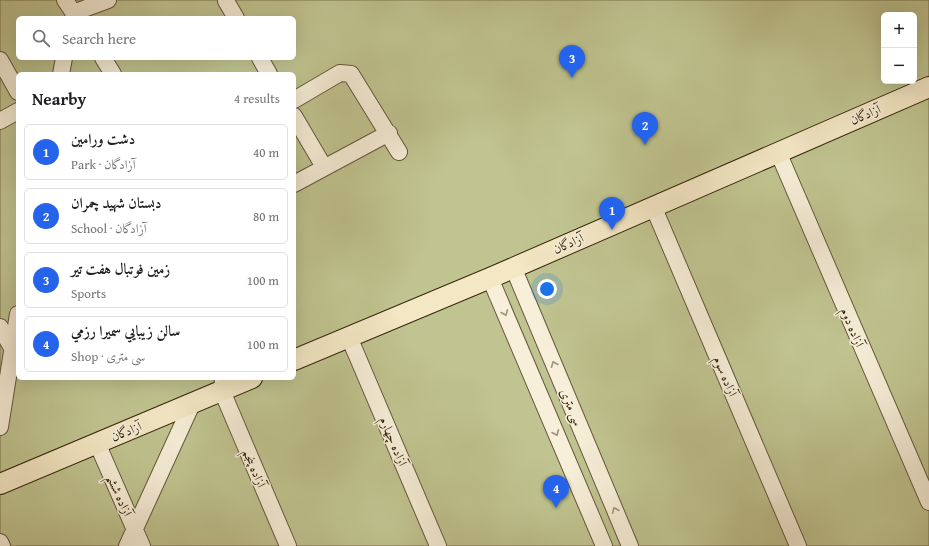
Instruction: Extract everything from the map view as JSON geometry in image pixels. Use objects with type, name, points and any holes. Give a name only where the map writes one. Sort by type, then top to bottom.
[{"type":"main road","name":"آزادگان","points":[[296,359],[490,278],[929,87]]},
{"type":"main road","name":"آزادگان","points":[[0,484],[192,404],[222,384],[242,380]]},
{"type":"street","points":[[73,10],[108,0]]},
{"type":"street","points":[[226,1],[235,16]]},
{"type":"street","points":[[0,60],[16,88]]},
{"type":"street","points":[[61,72],[64,60]]},
{"type":"street","points":[[104,60],[112,72]]},
{"type":"street","points":[[261,60],[269,72]]},
{"type":"street","points":[[296,99],[340,73],[348,72],[351,74],[389,133],[399,152]]},
{"type":"street","points":[[0,121],[16,112]]},
{"type":"street","points":[[296,119],[324,167]]},
{"type":"street","points":[[296,183],[389,133]]},
{"type":"street","name":"آزاده دوم","points":[[778,152],[929,502]]},
{"type":"street","name":"آزاده سوم","points":[[653,206],[798,546]]},
{"type":"street","name":"سی متری","points":[[513,267],[630,546]]},
{"type":"street","name":"سی متری","points":[[490,278],[604,546]]},
{"type":"street","points":[[0,328],[14,354]]},
{"type":"street","points":[[0,427],[14,354],[16,334]]},
{"type":"street","name":"آزاده چهارم","points":[[349,337],[438,546]]},
{"type":"street","name":"آزاده پنجم","points":[[222,384],[288,546]]},
{"type":"street","points":[[127,546],[192,404]]},
{"type":"street","name":"آزاده ششم","points":[[97,443],[142,546]]},
{"type":"street","points":[[0,542],[2,546]]},
{"type":"green space","points":[[0,0],[929,0],[929,546],[0,546]]},
{"type":"place","name":"زمین فوتبال هفت تیر","points":[[572,78]]},
{"type":"place","name":"دبستان شهید چمران","points":[[645,145]]},
{"type":"place","name":"دشت ورامین","points":[[612,230]]},
{"type":"place","name":"سالن زيبايي سميرا رزمي","points":[[556,508]]}]
